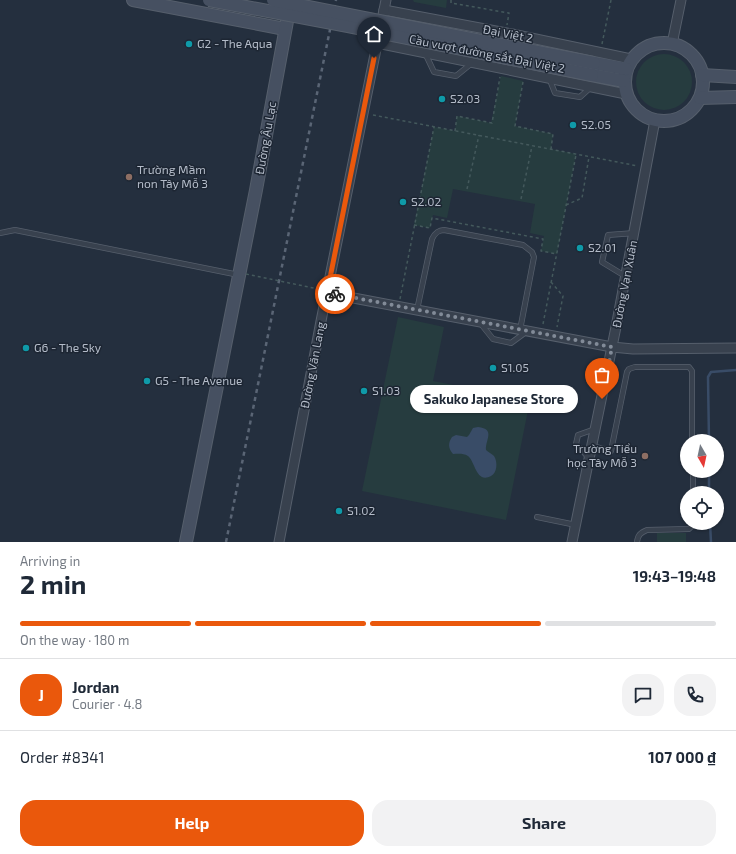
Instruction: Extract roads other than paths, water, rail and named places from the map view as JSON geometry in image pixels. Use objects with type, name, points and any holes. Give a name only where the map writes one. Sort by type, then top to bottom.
[{"type":"street","points":[[133,0],[285,29]]},
{"type":"street","name":"Cầu vượt đường sắt Đại Việt 2","points":[[209,0],[592,75],[627,70]]},
{"type":"street","name":"Cầu vượt đường sắt Đại Việt 2","points":[[272,0],[592,75]]},
{"type":"street","name":"Đường Âu Lạc","points":[[186,542],[242,274],[291,0]]},
{"type":"street","name":"Đường Văn Lang","points":[[279,542],[325,291],[386,0]]},
{"type":"street","points":[[672,44],[681,0]]},
{"type":"street","name":"Đại Việt 2","points":[[384,10],[512,34],[627,70]]},
{"type":"street","points":[[377,43],[548,78],[592,75],[626,94]]},
{"type":"street","points":[[664,43],[672,44],[686,50],[692,55],[700,68],[702,75],[702,90],[700,98],[685,115],[670,120],[655,120],[641,114],[630,103],[626,94],[627,70],[636,54],[649,45],[664,43]]},
{"type":"street","points":[[702,75],[736,77]]},
{"type":"street","points":[[700,98],[736,97]]},
{"type":"street","name":"Đường Vạn Xuân","points":[[572,542],[635,233],[655,120]]},
{"type":"street","points":[[325,291],[612,347],[634,349],[736,348]]},
{"type":"lane","points":[[425,53],[434,72],[456,76],[472,62]]},
{"type":"lane","points":[[548,78],[556,93],[580,97],[592,75]]},
{"type":"lane","points":[[0,233],[15,230],[242,274]]},
{"type":"lane","points":[[418,310],[432,239],[436,232],[440,230],[452,231],[523,245],[528,248],[534,254],[524,330],[510,343],[493,339],[480,322]]},
{"type":"lane","points":[[626,277],[602,262],[608,235],[635,233]]},
{"type":"lane","points":[[592,446],[611,452],[627,372],[629,369],[635,367],[686,367],[692,370],[692,434]]},
{"type":"lane","points":[[589,458],[576,444],[578,435],[595,429]]},
{"type":"lane","points":[[537,517],[576,525]]},
{"type":"lane","points":[[636,542],[638,536],[647,530],[680,529]]},
{"type":"water","points":[[478,427],[487,430],[488,436],[486,450],[494,456],[496,461],[495,472],[493,475],[486,478],[479,475],[468,456],[453,454],[449,448],[449,443],[452,437],[456,435],[467,437],[473,428]]},
{"type":"waterway","points":[[709,434],[708,377],[711,372],[736,370]]},
{"type":"waterway","points":[[709,478],[709,486]]},
{"type":"waterway","points":[[710,530],[711,542]]},
{"type":"railway","points":[[226,542],[336,0]]},
{"type":"place","name":"G2 - The Aqua","points":[[189,44]]},
{"type":"place","name":"S2.03","points":[[442,99]]},
{"type":"place","name":"S2.05","points":[[573,125]]},
{"type":"place","name":"Trường Mầm non Tây Mỗ 3","points":[[129,177]]},
{"type":"place","name":"S2.02","points":[[403,202]]},
{"type":"place","name":"S2.01","points":[[580,248]]},
{"type":"place","name":"G6 - The Sky","points":[[26,348]]},
{"type":"place","name":"S1.05","points":[[493,368]]},
{"type":"place","name":"G5 - The Avenue","points":[[147,381]]},
{"type":"place","name":"S1.03","points":[[364,391]]},
{"type":"place","name":"Sakuko Japanese Store","points":[[602,399]]},
{"type":"place","name":"Trường Tiểu học Tây Mỗ 3","points":[[645,456]]},
{"type":"place","name":"S1.02","points":[[339,511]]}]
